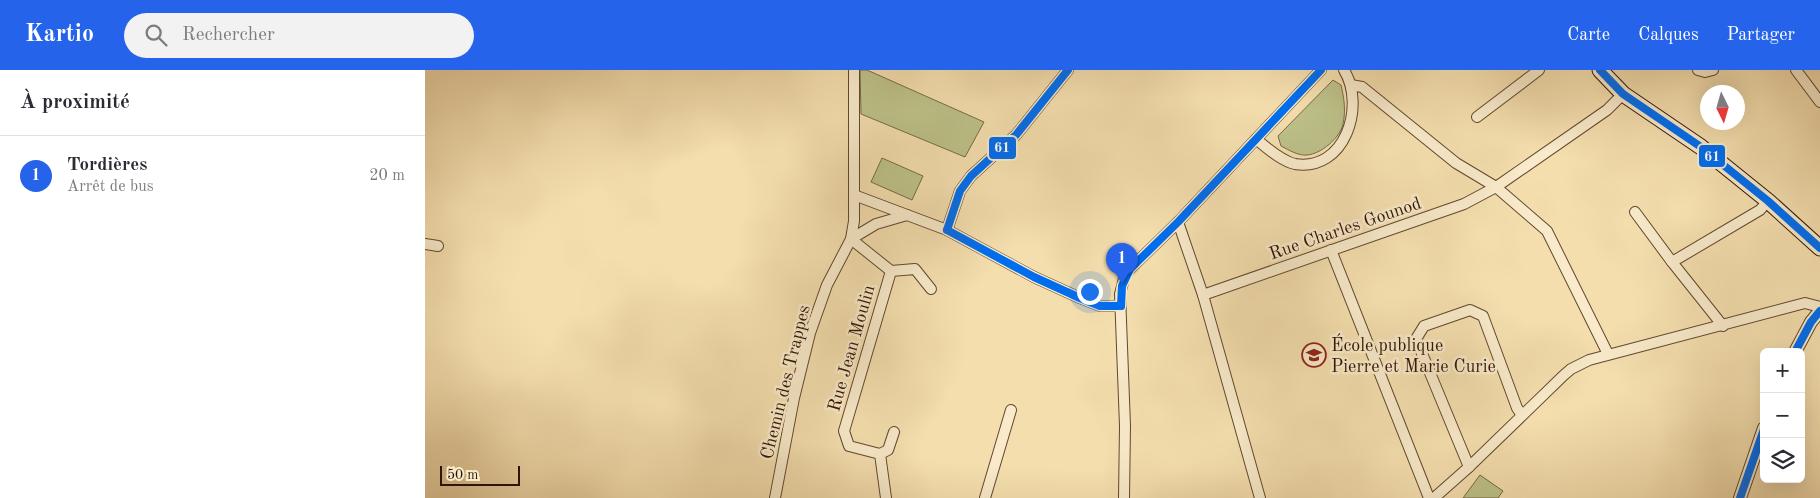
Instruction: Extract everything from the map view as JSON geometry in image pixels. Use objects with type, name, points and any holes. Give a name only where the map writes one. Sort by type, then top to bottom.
[{"type":"main road","points":[[1600,70],[1623,94],[1701,147],[1768,201],[1820,248]]},
{"type":"street","name":"Chemin des Trappes","points":[[775,498],[794,398],[810,332],[827,285],[851,239],[854,220],[854,70]]},
{"type":"street","points":[[947,230],[960,191],[971,176],[1016,134],[1068,70]]},
{"type":"street","points":[[1124,498],[1125,426],[1121,306],[1122,284],[1125,276],[1321,70]]},
{"type":"street","points":[[1256,139],[1294,164],[1321,160],[1333,152],[1343,142],[1352,120],[1351,85],[1344,70]]},
{"type":"street","points":[[1477,117],[1539,70]]},
{"type":"street","points":[[1698,70],[1705,72],[1713,70]]},
{"type":"street","points":[[1797,70],[1820,102]]},
{"type":"street","points":[[1351,85],[1362,87],[1456,163],[1496,187],[1547,231],[1608,354]]},
{"type":"street","name":"Rue Charles Gounod","points":[[1203,295],[1464,204],[1496,187],[1607,110],[1623,94]]},
{"type":"street","points":[[854,195],[947,230],[1034,277],[1081,298],[1101,306],[1121,306]]},
{"type":"street","points":[[1672,262],[1760,210],[1768,201]]},
{"type":"street","points":[[1635,212],[1723,326]]},
{"type":"street","points":[[907,215],[876,224],[851,239],[891,271],[915,269],[931,289]]},
{"type":"street","points":[[1178,222],[1203,295],[1260,498]]},
{"type":"street","points":[[425,244],[438,246]]},
{"type":"street","points":[[1331,250],[1429,498]]},
{"type":"street","name":"Rue Jean Moulin","points":[[880,454],[849,446],[844,431],[891,271]]},
{"type":"street","points":[[1434,498],[1571,369],[1589,360],[1805,304],[1820,307]]},
{"type":"street","points":[[1469,467],[1416,339],[1424,326],[1470,310],[1483,316],[1517,408],[1522,415]]},
{"type":"street","points":[[1797,348],[1811,322],[1820,311]]},
{"type":"street","points":[[985,498],[1011,410]]},
{"type":"street","points":[[886,498],[880,454],[887,450],[894,432]]},
{"type":"street","points":[[1740,498],[1761,438]]},
{"type":"green space","points":[[860,70],[867,70],[984,122],[965,157],[861,114]]},
{"type":"green space","points":[[1333,80],[1341,85],[1344,104],[1343,124],[1338,135],[1318,152],[1307,155],[1300,155],[1281,146],[1278,136]]},
{"type":"green space","points":[[882,158],[923,176],[912,200],[871,182]]},
{"type":"green space","points":[[1480,475],[1503,491],[1498,498],[1463,498]]},
{"type":"transit line","name":"61","points":[[947,230],[960,191],[971,176],[1016,135],[1068,70]]},
{"type":"transit line","name":"61","points":[[1121,306],[1122,286],[1130,269],[1178,222],[1321,70]]},
{"type":"transit line","name":"61","points":[[1600,70],[1623,94],[1701,147],[1768,201],[1820,248]]},
{"type":"transit line","name":"61","points":[[947,230],[1034,277],[1080,298],[1100,306],[1121,306]]},
{"type":"transit line","name":"61","points":[[1797,348],[1811,322],[1820,311]]},
{"type":"transit line","name":"61","points":[[1740,498],[1761,438]]},
{"type":"place","name":"Tordières","points":[[1122,284]]},
{"type":"place","name":"École publique Pierre et Marie Curie","points":[[1314,355]]}]
